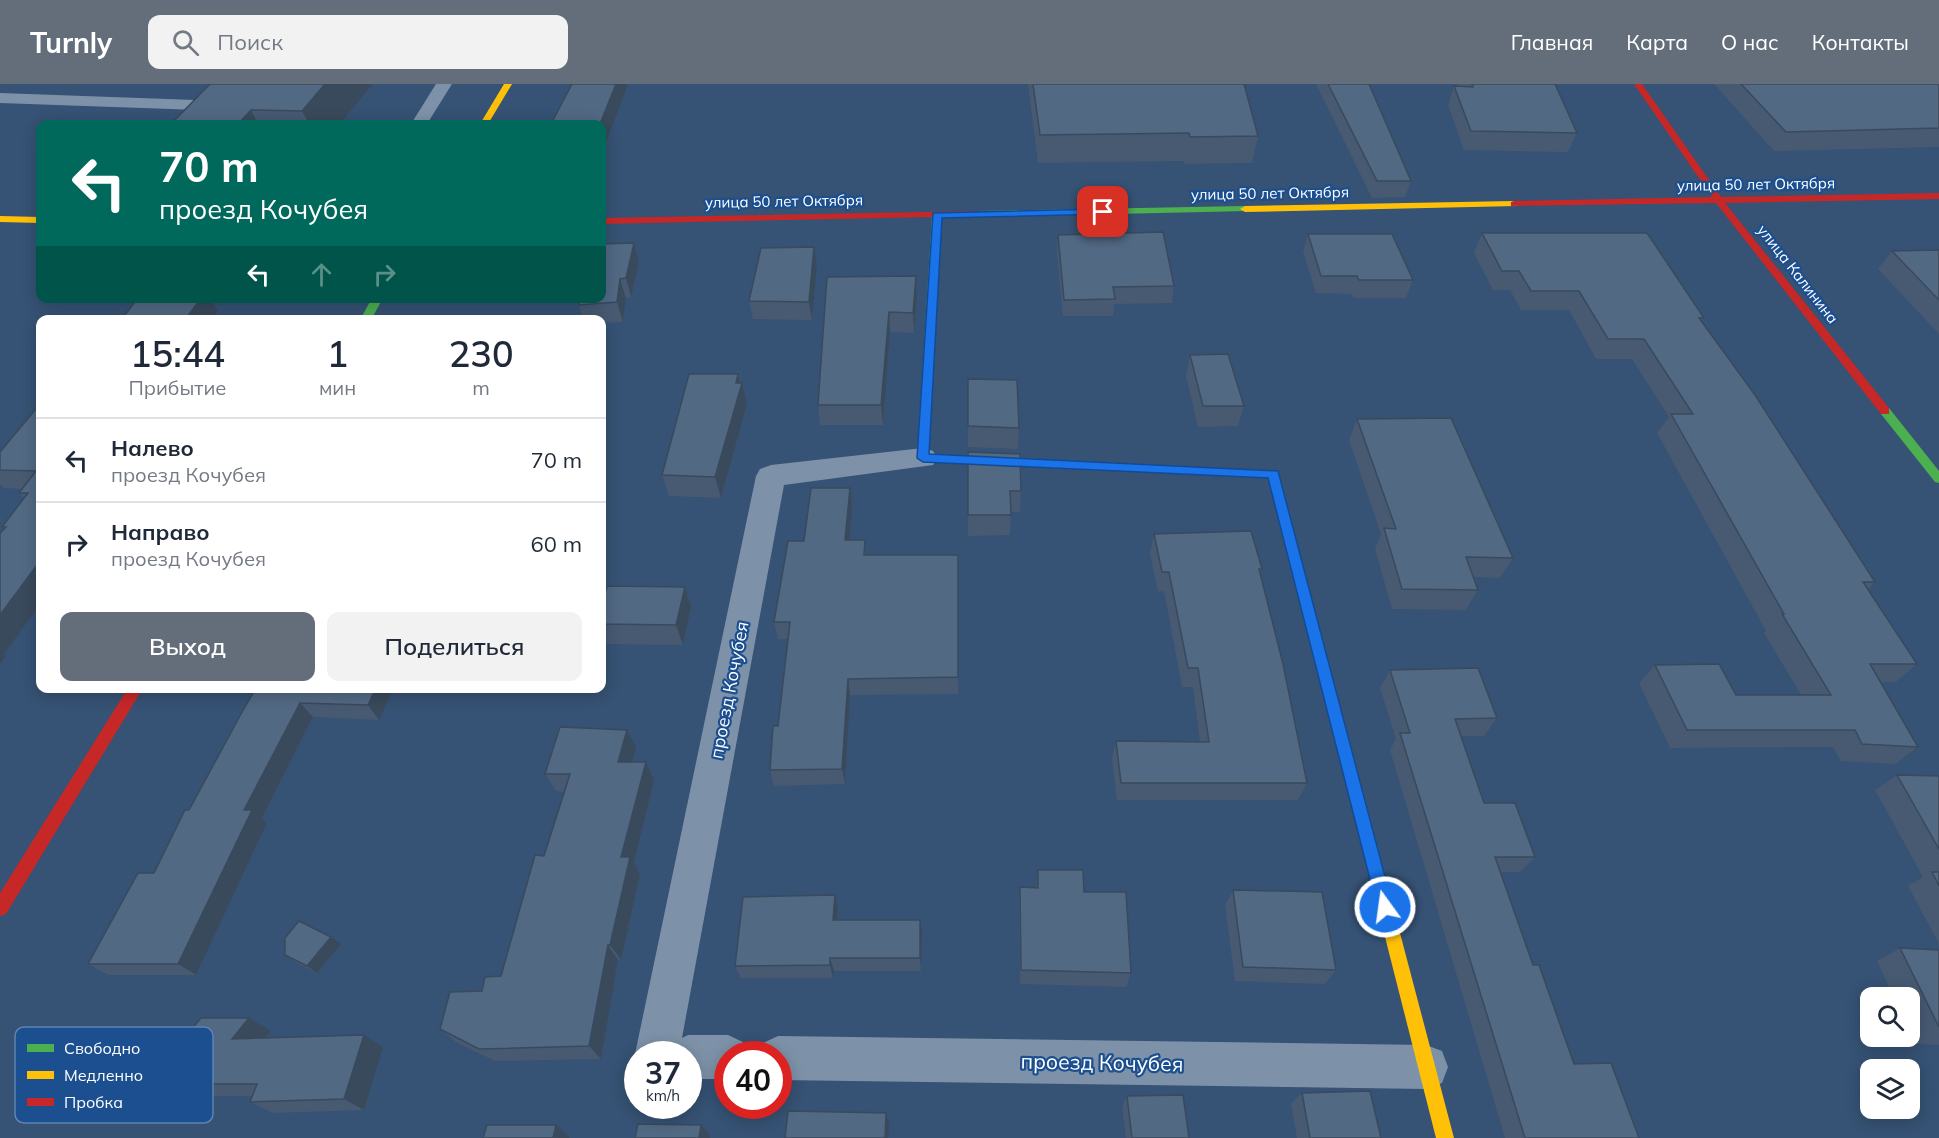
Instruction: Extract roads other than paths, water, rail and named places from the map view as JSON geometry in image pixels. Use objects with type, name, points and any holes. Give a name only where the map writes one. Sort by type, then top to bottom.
[{"type":"street","points":[[486,120],[508,84]]},
{"type":"street","name":"улица Калинина","points":[[1638,84],[1719,201],[1939,479]]},
{"type":"street","name":"улица 50 лет Октября","points":[[606,221],[1939,196]]},
{"type":"street","points":[[923,458],[937,215]]},
{"type":"street","points":[[0,219],[36,220]]},
{"type":"street","name":"проезд Кочубея","points":[[660,1041],[771,476],[923,458],[1273,474],[1445,1138]]},
{"type":"street","points":[[0,908],[133,693]]},
{"type":"street","name":"проезд Кочубея","points":[[792,1058],[1426,1067]]},
{"type":"lane","points":[[26,98],[45,84]]},
{"type":"lane","points":[[0,98],[227,106],[250,84]]},
{"type":"lane","points":[[422,120],[444,84]]}]
